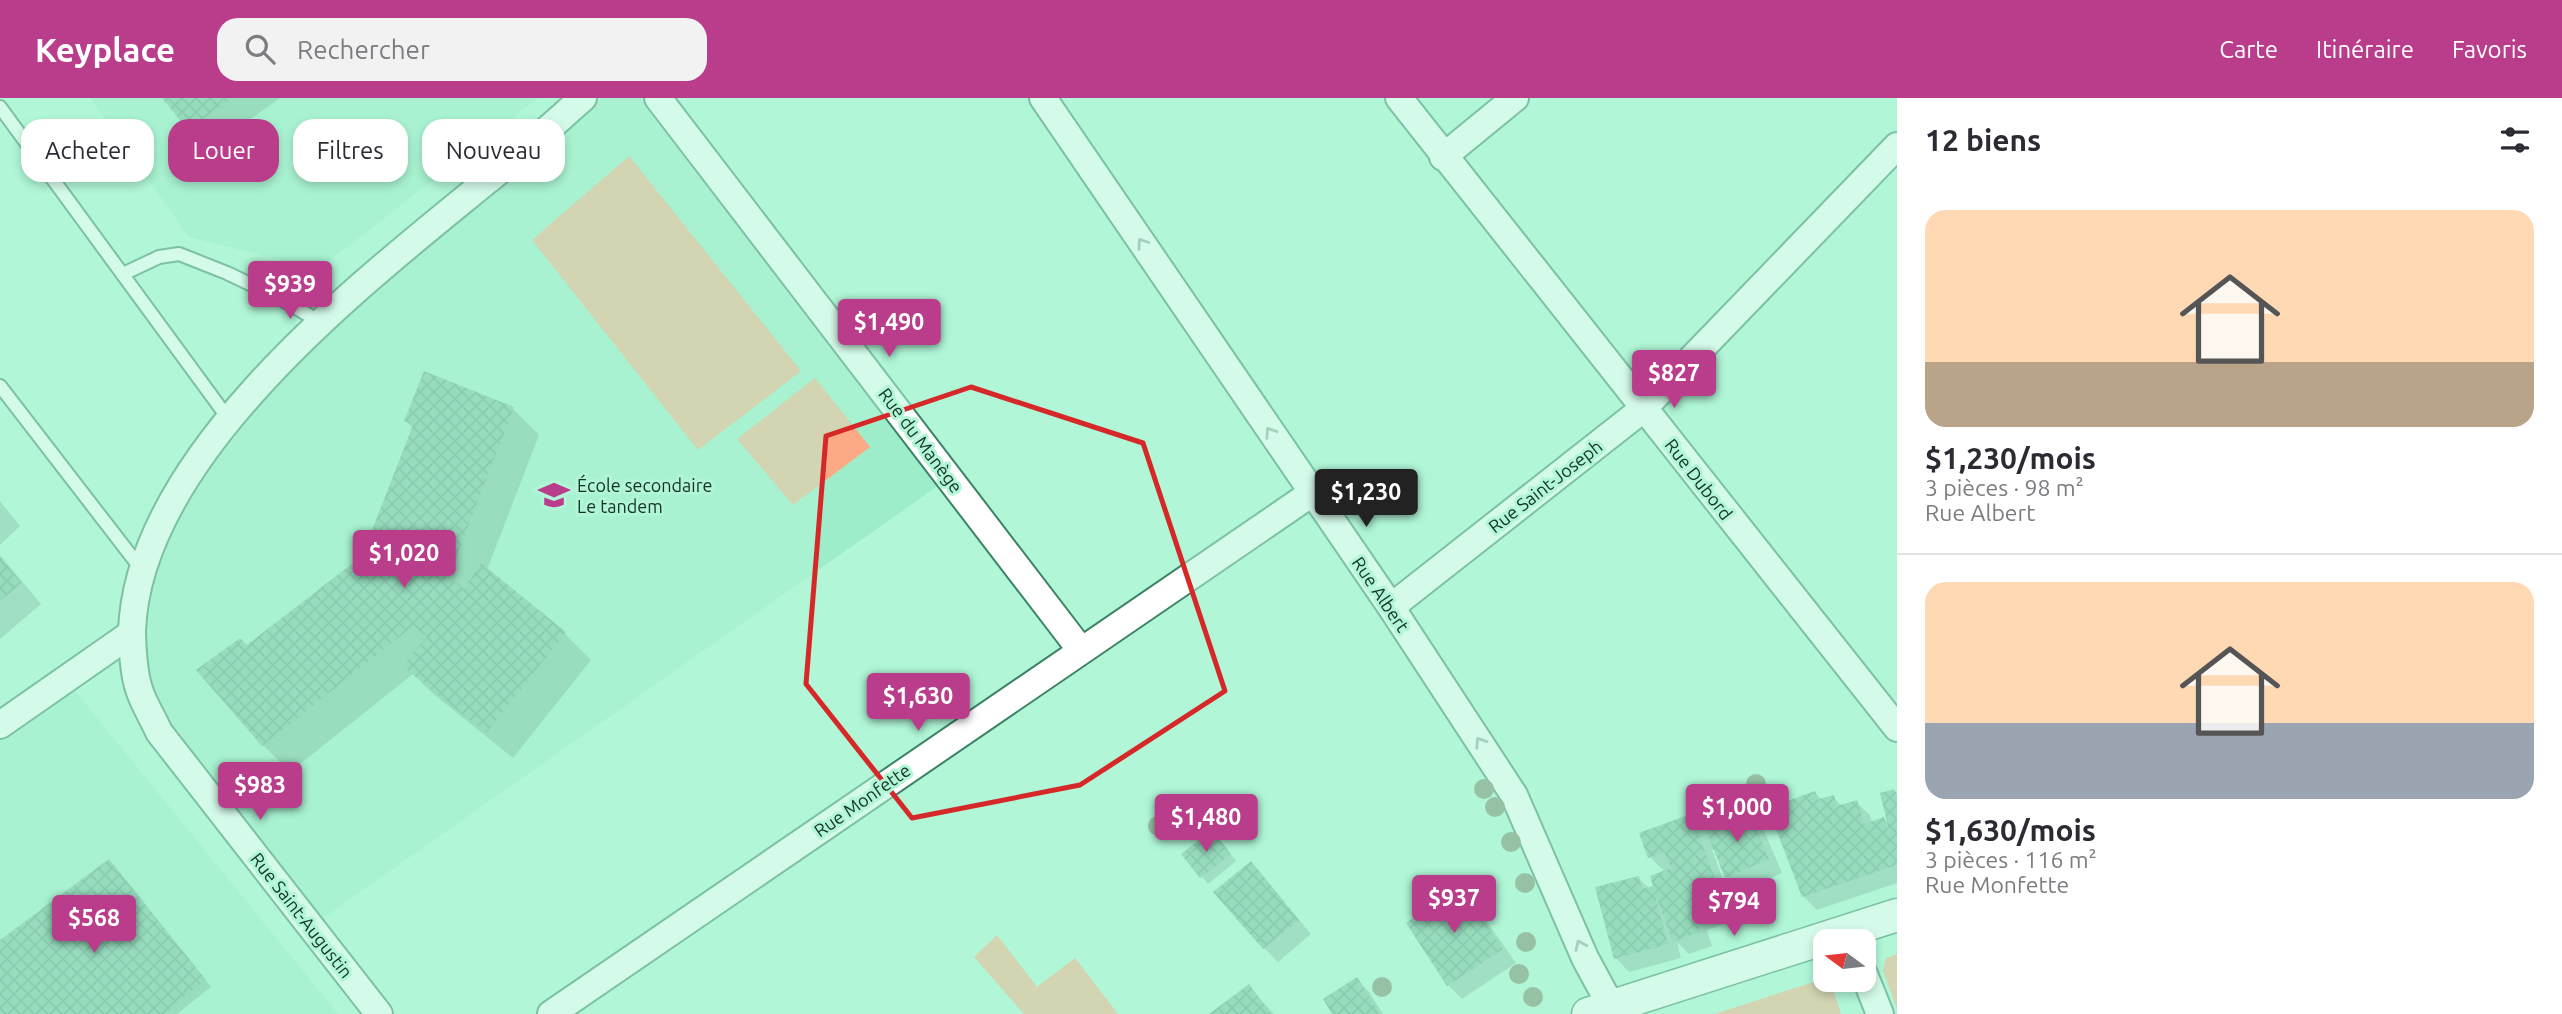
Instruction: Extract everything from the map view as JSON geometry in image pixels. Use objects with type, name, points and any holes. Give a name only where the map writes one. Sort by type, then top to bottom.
[{"type":"street","name":"Rue Saint-Augustin","points":[[379,1014],[159,732],[138,688],[132,633],[135,601],[142,570],[182,483],[244,401],[322,323],[416,239],[583,98]]},
{"type":"street","name":"Rue du Manège","points":[[658,98],[1080,649]]},
{"type":"street","name":"Rue Albert","points":[[1044,98],[1391,607],[1514,795],[1585,958],[1600,1010]]},
{"type":"street","name":"Rue Dubord","points":[[1398,98],[1897,728]]},
{"type":"street","points":[[1443,157],[1515,98]]},
{"type":"street","name":"Rue Saint-Joseph","points":[[1391,607],[1643,408],[1897,146]]},
{"type":"street","name":"Rue Monfette","points":[[551,1014],[1311,493]]},
{"type":"street","points":[[0,725],[132,633]]},
{"type":"street","points":[[1866,929],[1897,915]]},
{"type":"street","points":[[1600,1010],[1813,947]]},
{"type":"street","points":[[1871,992],[1880,1014]]},
{"type":"lane","points":[[0,107],[230,421]]},
{"type":"lane","points":[[123,274],[159,257],[179,254],[281,299],[322,323]]},
{"type":"lane","points":[[0,386],[142,570]]},
{"type":"highlighted area","points":[[971,387],[1143,443],[1225,691],[1080,785],[912,818],[806,684],[826,436]]},
{"type":"shaded area","points":[[90,98],[538,98],[511,119],[422,119],[422,182],[430,182],[319,269],[189,237],[150,182],[154,182],[154,119],[105,119]]},
{"type":"shaded area","name":"École secondaire Le tandem","points":[[602,98],[640,98],[942,483],[323,918],[148,696],[140,616],[176,508],[244,401],[503,182],[565,182],[565,129]]},
{"type":"shaded area","points":[[629,156],[801,371],[698,450],[532,240]]},
{"type":"shaded area","points":[[815,378],[870,447],[793,505],[737,439]]},
{"type":"shaded area","points":[[67,681],[338,1014],[0,1014],[0,728]]},
{"type":"shaded area","points":[[997,935],[1037,987],[1075,958],[1118,1014],[1024,1014],[974,957]]},
{"type":"shaded area","points":[[1897,954],[1897,1009],[1883,971],[1886,958]]},
{"type":"shaded area","points":[[1813,982],[1813,992],[1834,992],[1841,1014],[1715,1014]]},
{"type":"building","points":[[162,98],[232,98],[203,119],[179,119]]},
{"type":"building","points":[[424,371],[514,407],[449,577],[464,589],[481,563],[566,632],[486,733],[402,666],[427,637],[413,626],[262,746],[196,670],[240,638],[247,645],[362,556],[413,425],[404,421]]},
{"type":"building","points":[[0,557],[22,583],[0,601]]},
{"type":"building","points":[[1894,789],[1897,794],[1897,865],[1802,897],[1768,808],[1815,791],[1825,819],[1819,799],[1834,795],[1837,806],[1857,800],[1864,824],[1884,817],[1892,843],[1880,793]]},
{"type":"building","points":[[1748,810],[1769,859],[1725,878],[1705,828]]},
{"type":"building","points":[[1691,814],[1725,905],[1694,916],[1700,932],[1673,942],[1653,888],[1668,944],[1614,959],[1595,887],[1639,876],[1642,889],[1653,886],[1650,876],[1671,868],[1664,852],[1648,858],[1639,833]]},
{"type":"building","points":[[1212,830],[1231,854],[1200,878],[1181,854]]},
{"type":"building","points":[[109,859],[206,980],[163,1014],[0,1014],[0,940]]},
{"type":"building","points":[[1251,861],[1299,920],[1263,949],[1213,892]]},
{"type":"building","points":[[1458,883],[1503,949],[1447,986],[1406,923]]},
{"type":"building","points":[[1357,977],[1380,1014],[1332,1014],[1323,999]]},
{"type":"building","points":[[1249,984],[1271,1014],[1209,1014]]},
{"type":"place","name":"École secondaire Le tandem","points":[[554,495]]}]
